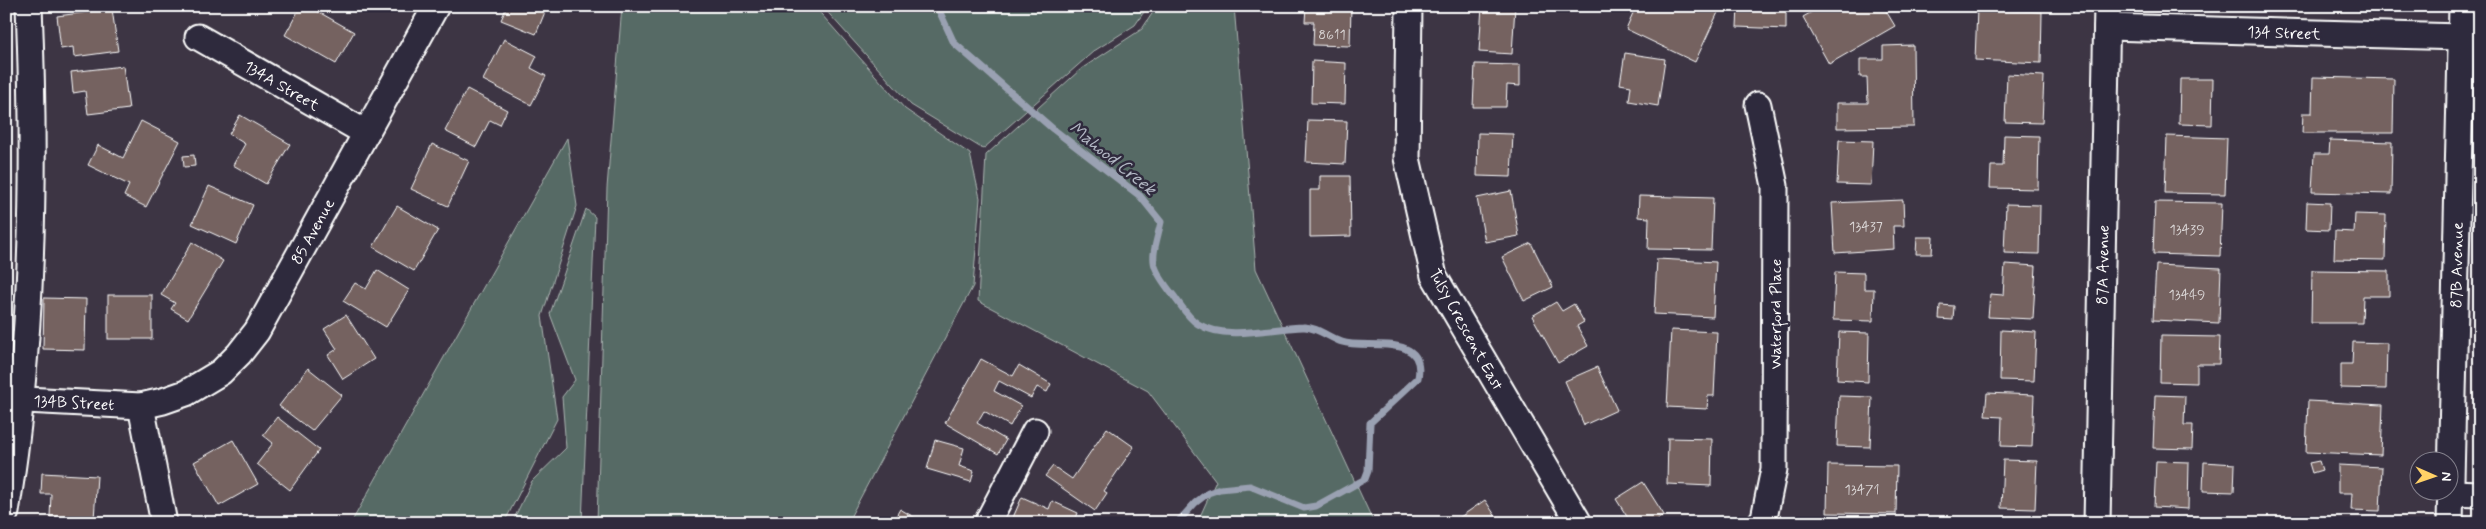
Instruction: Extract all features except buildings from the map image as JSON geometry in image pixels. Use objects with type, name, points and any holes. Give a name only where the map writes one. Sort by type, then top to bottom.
[{"type":"street","points":[[6,512],[19,434],[14,399],[33,142],[29,6]]},
{"type":"street","name":"85 Avenue","points":[[141,406],[186,393],[221,372],[239,354],[257,331],[436,6]]},
{"type":"street","name":"Tulsy Crescent East","points":[[1409,6],[1407,158],[1434,276],[1579,523]]},
{"type":"street","name":"87B Avenue","points":[[2452,452],[2462,6]]},
{"type":"street","name":"134 Street","points":[[2107,16],[2461,36]]},
{"type":"street","name":"87A Avenue","points":[[2097,523],[2107,16]]},
{"type":"street","name":"134A Street","points":[[198,37],[366,133]]},
{"type":"street","name":"Waterford Place","points":[[1758,105],[1775,186],[1774,469],[1764,518],[1760,523]]},
{"type":"street","name":"134B Street","points":[[14,399],[141,406]]},
{"type":"street","points":[[141,406],[164,523]]},
{"type":"street","points":[[987,523],[1035,431]]},
{"type":"street","points":[[2458,493],[2480,494]]},
{"type":"street","name":"87B Avenue","points":[[2450,523],[2451,502]]},
{"type":"green space","points":[[622,6],[814,6],[905,109],[970,154],[980,198],[973,286],[847,523],[597,523],[607,188]]},
{"type":"green space","points":[[822,6],[1148,6],[1135,25],[1094,51],[983,149],[911,105]]},
{"type":"green space","points":[[1157,6],[1234,6],[1256,269],[1374,523],[1197,523],[1216,481],[1148,391],[978,301],[986,155],[1081,69],[1142,29]]},
{"type":"green space","points":[[567,138],[577,206],[542,316],[557,419],[504,523],[351,523]]},
{"type":"green space","points":[[586,209],[595,217],[582,523],[512,523],[532,481],[566,448],[562,397],[575,380],[550,314]]},
{"type":"waterway","name":"Mahood Creek","points":[[937,6],[954,43],[1053,129],[1140,196],[1161,222],[1155,245],[1155,268],[1184,311],[1198,324],[1209,329],[1235,333],[1308,327],[1342,342],[1392,345],[1404,348],[1413,354],[1418,363],[1418,378],[1370,423],[1368,471],[1365,479],[1316,506],[1304,508],[1250,486],[1220,489],[1208,493],[1195,503],[1177,523]]}]
